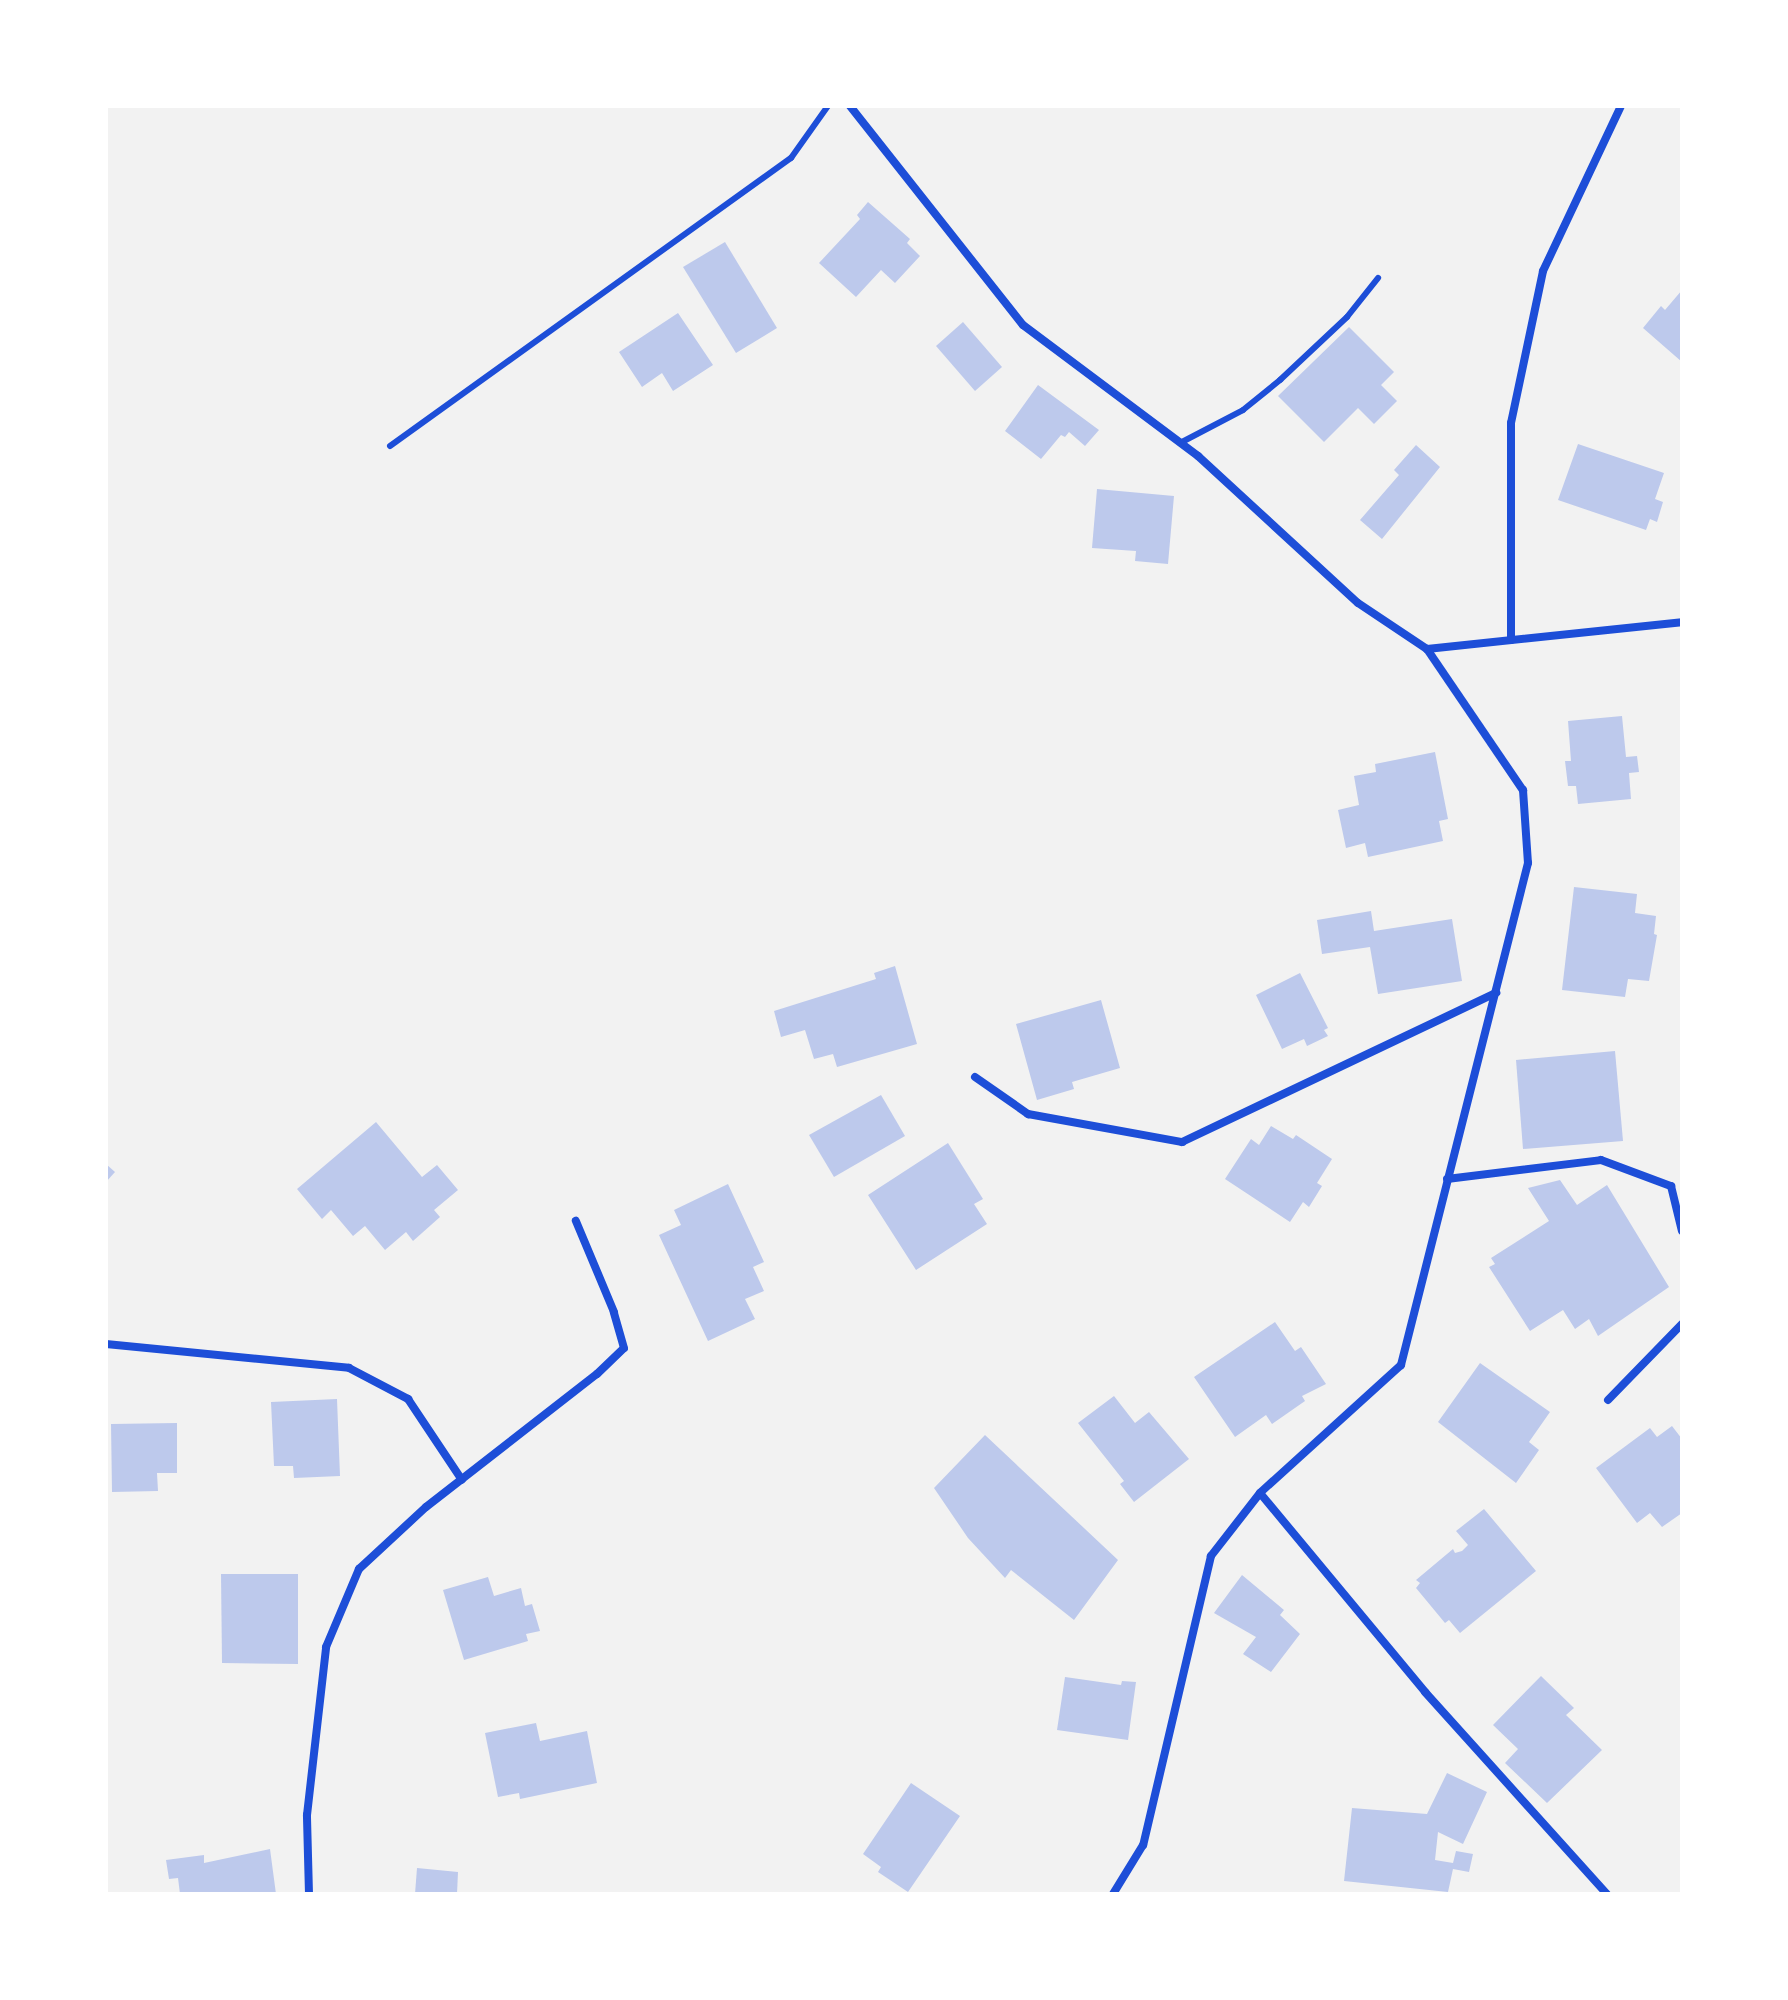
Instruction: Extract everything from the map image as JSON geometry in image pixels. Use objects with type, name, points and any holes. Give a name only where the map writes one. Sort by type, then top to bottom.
[{"type":"street","points":[[850,106],[1023,325],[1180,443],[1358,603],[1427,649],[1523,790],[1528,863],[1401,1365],[1260,1493],[1211,1556],[1143,1845],[1113,1894]]},
{"type":"street","points":[[1511,640],[1508,530],[1511,423],[1517,392],[1543,271],[1621,106]]},
{"type":"street","points":[[1427,649],[1682,622]]},
{"type":"street","points":[[975,1077],[1028,1114],[1182,1142],[1496,993]]},
{"type":"street","points":[[1447,1179],[1601,1160],[1671,1186],[1682,1231]]},
{"type":"street","points":[[309,1894],[307,1815],[326,1647],[359,1569],[462,1480],[597,1374],[624,1348],[614,1312],[576,1221]]},
{"type":"street","points":[[1608,1400],[1682,1324]]},
{"type":"street","points":[[106,1344],[349,1368],[408,1399],[462,1480]]},
{"type":"street","points":[[1260,1493],[1425,1692],[1607,1894]]},
{"type":"lane","points":[[390,446],[791,158],[828,106]]},
{"type":"lane","points":[[1180,443],[1243,410],[1280,380],[1347,317],[1378,278]]},
{"type":"building","points":[[868,202],[910,239],[907,243],[920,256],[895,283],[881,270],[856,297],[819,263],[860,219],[857,215]]},
{"type":"building","points":[[725,242],[777,328],[736,353],[683,267]]},
{"type":"building","points":[[1682,290],[1682,362],[1643,328],[1661,306],[1665,310]]},
{"type":"building","points":[[678,313],[713,365],[673,391],[662,373],[642,387],[619,352]]},
{"type":"building","points":[[963,322],[1002,367],[975,391],[936,346]]},
{"type":"building","points":[[1349,327],[1394,372],[1381,385],[1397,401],[1374,424],[1358,408],[1324,442],[1278,396]]},
{"type":"building","points":[[1038,385],[1099,430],[1085,446],[1069,432],[1065,437],[1061,435],[1041,459],[1005,431]]},
{"type":"building","points":[[1578,444],[1664,473],[1655,499],[1663,502],[1657,522],[1650,519],[1646,530],[1558,500]]},
{"type":"building","points":[[1416,445],[1440,467],[1382,539],[1360,520],[1399,475],[1394,470]]},
{"type":"building","points":[[1097,489],[1174,496],[1168,564],[1135,561],[1136,551],[1092,548]]},
{"type":"building","points":[[1622,716],[1626,757],[1637,756],[1639,772],[1629,773],[1631,799],[1578,804],[1576,786],[1568,786],[1565,761],[1571,761],[1568,721]]},
{"type":"building","points":[[1435,752],[1448,819],[1439,821],[1443,841],[1368,857],[1365,843],[1346,848],[1338,810],[1359,805],[1354,776],[1376,772],[1375,764]]},
{"type":"building","points":[[1574,887],[1637,894],[1635,913],[1656,916],[1654,934],[1657,935],[1649,981],[1628,979],[1625,997],[1562,990]]},
{"type":"building","points":[[1371,911],[1374,931],[1452,919],[1462,981],[1378,994],[1370,947],[1322,954],[1317,920]]},
{"type":"building","points":[[895,966],[917,1044],[837,1067],[833,1054],[814,1059],[805,1030],[781,1037],[774,1011],[876,979],[874,973]]},
{"type":"building","points":[[1300,973],[1328,1028],[1324,1030],[1328,1036],[1307,1046],[1304,1039],[1282,1049],[1256,995]]},
{"type":"building","points":[[1101,1000],[1120,1068],[1072,1082],[1074,1089],[1037,1100],[1016,1024]]},
{"type":"building","points":[[1615,1051],[1623,1141],[1523,1149],[1516,1060]]},
{"type":"building","points":[[881,1095],[905,1136],[834,1177],[809,1135]]},
{"type":"building","points":[[376,1122],[422,1177],[437,1165],[458,1190],[434,1210],[440,1217],[413,1241],[406,1232],[385,1250],[365,1226],[353,1236],[331,1210],[322,1219],[297,1189]]},
{"type":"building","points":[[1271,1126],[1293,1139],[1296,1135],[1332,1159],[1317,1183],[1322,1186],[1309,1207],[1303,1202],[1290,1222],[1225,1179],[1251,1139],[1259,1145]]},
{"type":"building","points":[[948,1143],[983,1199],[974,1204],[987,1224],[916,1270],[868,1195]]},
{"type":"building","points":[[106,1164],[115,1172],[106,1182]]},
{"type":"building","points":[[1560,1180],[1577,1205],[1607,1185],[1669,1287],[1598,1336],[1589,1319],[1575,1329],[1563,1310],[1530,1331],[1489,1267],[1495,1264],[1491,1258],[1549,1221],[1528,1188]]},
{"type":"building","points":[[728,1184],[764,1262],[753,1267],[764,1291],[745,1299],[755,1319],[708,1341],[659,1235],[681,1225],[674,1210]]},
{"type":"building","points":[[1275,1322],[1295,1351],[1301,1347],[1326,1384],[1302,1396],[1305,1401],[1272,1424],[1266,1415],[1235,1437],[1194,1377]]},
{"type":"building","points":[[1480,1363],[1550,1412],[1529,1442],[1539,1450],[1516,1483],[1438,1422]]},
{"type":"building","points":[[1114,1396],[1135,1423],[1149,1412],[1189,1459],[1134,1502],[1120,1484],[1124,1481],[1078,1423]]},
{"type":"building","points":[[337,1399],[340,1476],[294,1478],[293,1466],[274,1466],[271,1402]]},
{"type":"building","points":[[177,1423],[177,1473],[157,1473],[158,1491],[112,1492],[111,1424]]},
{"type":"building","points":[[1672,1426],[1682,1439],[1682,1513],[1662,1527],[1650,1513],[1637,1523],[1596,1468],[1650,1428],[1657,1437]]},
{"type":"building","points":[[985,1435],[1118,1560],[1074,1620],[1011,1570],[1005,1578],[968,1538],[934,1488]]},
{"type":"building","points":[[1484,1509],[1536,1571],[1460,1633],[1449,1620],[1445,1623],[1416,1588],[1420,1583],[1416,1580],[1453,1549],[1455,1553],[1468,1545],[1456,1531]]},
{"type":"building","points":[[221,1574],[298,1574],[298,1664],[222,1663]]},
{"type":"building","points":[[1242,1575],[1284,1610],[1280,1615],[1300,1634],[1271,1672],[1243,1654],[1256,1637],[1214,1613]]},
{"type":"building","points":[[488,1577],[494,1596],[521,1588],[525,1606],[532,1604],[540,1631],[526,1634],[528,1641],[464,1660],[443,1590]]},
{"type":"building","points":[[1541,1676],[1574,1708],[1566,1715],[1602,1750],[1547,1803],[1505,1763],[1518,1749],[1493,1725]]},
{"type":"building","points":[[1065,1677],[1121,1685],[1122,1681],[1136,1682],[1128,1740],[1057,1730]]},
{"type":"building","points":[[536,1723],[540,1741],[587,1731],[597,1783],[520,1799],[519,1793],[498,1797],[485,1733]]},
{"type":"building","points":[[1447,1773],[1487,1792],[1463,1844],[1438,1832],[1435,1860],[1453,1863],[1456,1851],[1473,1854],[1469,1872],[1453,1869],[1448,1892],[1344,1881],[1352,1808],[1427,1814]]},
{"type":"building","points":[[911,1783],[960,1816],[908,1892],[878,1872],[881,1867],[863,1854]]},
{"type":"building","points":[[270,1849],[276,1894],[180,1894],[178,1878],[169,1879],[166,1860],[204,1855],[204,1863]]},
{"type":"building","points":[[417,1868],[458,1872],[457,1894],[415,1894]]}]
